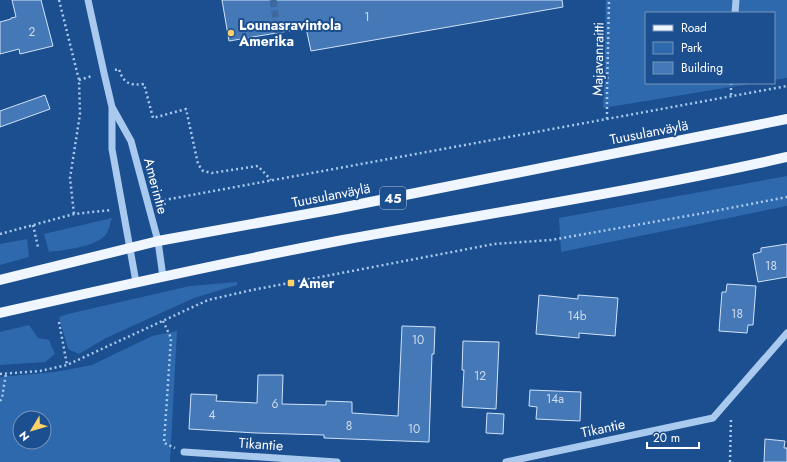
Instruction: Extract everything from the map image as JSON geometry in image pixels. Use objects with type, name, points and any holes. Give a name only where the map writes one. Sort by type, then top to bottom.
[{"type":"main road","name":"Tuusulanväylä","points":[[0,280],[158,241],[335,209],[787,119]]},
{"type":"main road","name":"45","points":[[0,313],[136,282],[341,240],[713,173],[787,157]]},
{"type":"street","name":"Amerintie","points":[[88,0],[112,107],[112,149],[136,282]]},
{"type":"street","points":[[735,12],[736,0]]},
{"type":"street","name":"Amerintie","points":[[112,107],[131,140],[158,241],[163,277]]},
{"type":"street","name":"Tikantie","points":[[506,462],[713,418],[787,333]]},
{"type":"street","name":"Tikantie","points":[[184,452],[337,462]]},
{"type":"path","points":[[59,0],[79,80],[80,114],[70,178],[74,214]]},
{"type":"path","name":"Majavanraitti","points":[[607,119],[609,0]]},
{"type":"path","points":[[79,80],[119,69],[121,77],[127,83],[135,86],[144,84],[153,118],[186,109],[198,164],[203,171],[212,173],[258,166],[271,180]]},
{"type":"path","points":[[731,84],[731,95]]},
{"type":"path","points":[[159,201],[731,95],[787,86]]},
{"type":"path","points":[[0,374],[40,370],[68,365],[208,300],[252,290],[494,244],[550,240],[787,197]]},
{"type":"path","points":[[0,234],[74,214],[113,210]]},
{"type":"path","points":[[33,225],[38,247]]},
{"type":"path","points":[[164,320],[171,338],[164,442],[184,452]]},
{"type":"path","points":[[59,322],[68,365]]},
{"type":"path","points":[[0,401],[2,398],[6,373]]},
{"type":"path","points":[[730,462],[731,396]]},
{"type":"green space","points":[[606,0],[787,0],[787,78],[775,80],[775,12],[645,12],[645,84],[749,84],[603,108]]},
{"type":"green space","points":[[787,176],[787,206],[561,252],[559,218]]},
{"type":"green space","points":[[112,218],[107,233],[97,242],[71,249],[49,252],[44,234]]},
{"type":"green space","points":[[27,239],[29,257],[0,265],[0,244]]},
{"type":"green space","points":[[237,282],[237,285],[194,298],[106,338],[79,354],[68,349],[59,317],[190,286]]},
{"type":"green space","points":[[29,325],[38,338],[49,340],[55,354],[45,362],[0,365],[0,332]]},
{"type":"green space","points":[[177,331],[170,462],[0,462],[0,377],[55,372],[92,365],[152,336]]},
{"type":"building","points":[[12,0],[41,0],[53,46],[20,54],[19,49],[0,54],[0,22],[16,17]]},
{"type":"building","points":[[222,0],[562,0],[563,7],[311,51],[306,28],[229,41]]},
{"type":"building","points":[[45,95],[50,109],[0,127],[0,111]]},
{"type":"building","points":[[787,244],[787,277],[758,282],[753,254],[761,252],[761,248]]},
{"type":"building","points":[[727,284],[756,286],[753,325],[748,325],[747,333],[719,331],[722,292],[726,292]]},
{"type":"building","points":[[539,295],[578,299],[578,295],[618,298],[615,336],[579,333],[579,338],[536,334]]},
{"type":"building","points":[[402,326],[435,327],[434,354],[432,354],[429,442],[324,438],[324,435],[189,429],[191,394],[217,395],[216,401],[257,403],[258,375],[283,375],[282,404],[326,405],[326,401],[352,402],[352,413],[398,416]]},
{"type":"building","points":[[463,341],[499,342],[496,409],[462,407],[464,370],[462,370]]},
{"type":"building","points":[[530,390],[581,392],[580,421],[536,419],[537,407],[529,406]]},
{"type":"building","points":[[487,413],[504,414],[503,434],[486,433]]},
{"type":"building","points":[[765,439],[785,441],[784,448],[787,448],[787,462],[764,462]]},
{"type":"tunnel","points":[[273,0],[278,33]]},
{"type":"place","name":"Lounasravintola Amerika","points":[[231,33]]},
{"type":"place","name":"Amer","points":[[291,283]]}]
